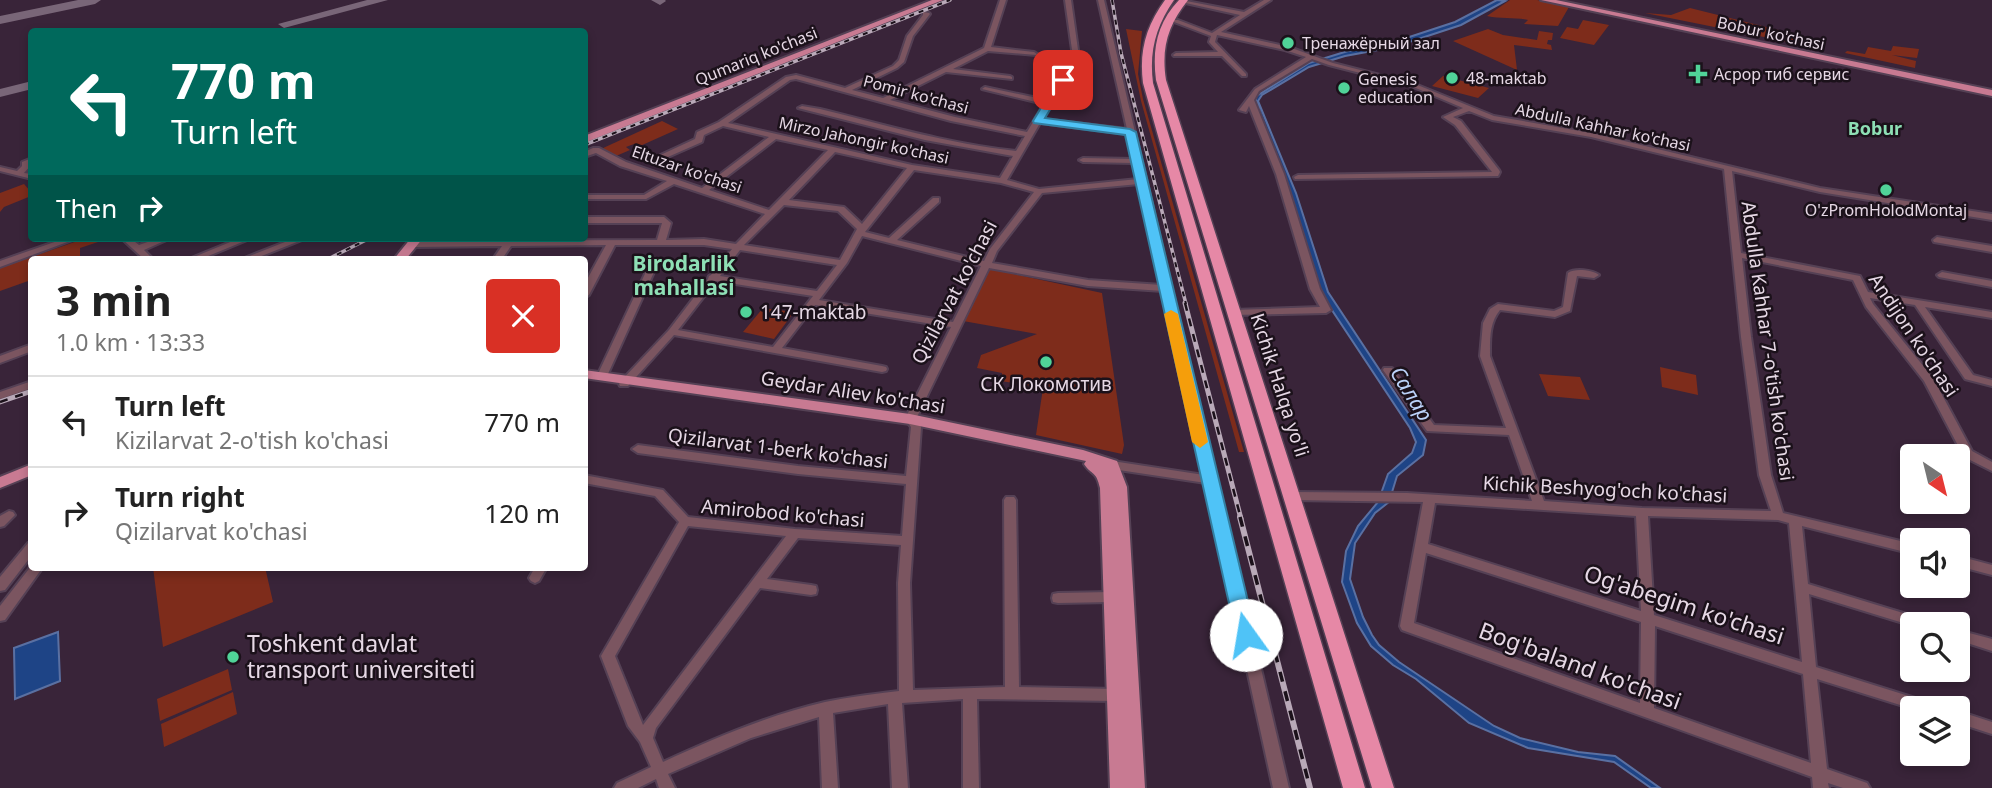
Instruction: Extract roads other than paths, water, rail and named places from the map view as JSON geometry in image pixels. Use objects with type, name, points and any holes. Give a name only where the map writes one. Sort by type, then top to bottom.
[{"type":"highway","name":"Kichik Halqa yo'li","points":[[1176,1],[1162,33],[1159,49],[1160,73],[1383,788]]},
{"type":"highway","name":"Kichik Halqa yo'li","points":[[1176,1],[1154,21],[1146,58],[1148,83],[1354,788]]},
{"type":"highway","points":[[1270,497],[1292,496]]},
{"type":"main road","name":"Bobur ko'chasi","points":[[1545,0],[1992,90]]},
{"type":"main road","name":"Bobur ko'chasi","points":[[1563,0],[1992,90]]},
{"type":"main road","name":"Qumariq ko'chasi","points":[[588,137],[936,3]]},
{"type":"main road","points":[[403,256],[417,242]]},
{"type":"main road","name":"Geydar Aliev ko'chasi","points":[[588,376],[602,376],[626,382]]},
{"type":"main road","name":"Geydar Aliev ko'chasi","points":[[588,377],[912,422],[1083,455],[1112,465]]},
{"type":"main road","name":"Geydar Aliev ko'chasi","points":[[912,422],[1092,464],[1112,465]]},
{"type":"main road","points":[[1092,464],[1102,470],[1107,481],[1116,546],[1123,695],[1120,788]]},
{"type":"main road","points":[[1112,465],[1119,487],[1112,597],[1135,788]]},
{"type":"main road","points":[[0,480],[28,468]]},
{"type":"street","points":[[987,49],[987,42],[1003,0]]},
{"type":"street","points":[[1068,0],[1076,57],[1002,181],[1039,191],[1143,181]]},
{"type":"street","points":[[1101,0],[1281,788]]},
{"type":"street","points":[[1244,75],[1212,42],[1215,34],[1268,0]]},
{"type":"street","points":[[1176,1],[1244,14]]},
{"type":"street","points":[[846,90],[895,67],[902,61],[910,36],[936,3]]},
{"type":"street","name":"Abdulla Kahhar ko'chasi","points":[[1177,22],[1215,34],[1278,46],[1328,63],[1413,85],[1492,118],[1591,135],[1821,190],[1992,218]]},
{"type":"street","points":[[884,100],[987,49],[1034,54]]},
{"type":"street","points":[[1176,55],[1224,54]]},
{"type":"street","points":[[1243,110],[1257,90],[1313,58]]},
{"type":"street","points":[[947,70],[1010,78]]},
{"type":"street","name":"Pomir ko'chasi","points":[[722,124],[788,78],[796,76],[1029,135]]},
{"type":"street","points":[[985,89],[1049,103]]},
{"type":"street","points":[[1233,313],[1326,310],[1315,289],[1280,174],[1250,100]]},
{"type":"street","points":[[802,108],[821,110],[869,125],[989,151],[1018,154]]},
{"type":"street","points":[[1298,177],[1496,173],[1458,123],[1447,117],[1467,109]]},
{"type":"street","points":[[1038,121],[1130,132]]},
{"type":"street","points":[[658,158],[696,141],[699,134],[722,124]]},
{"type":"street","name":"Mirzo Jahongir ko'chasi","points":[[722,124],[912,167],[1002,181]]},
{"type":"street","points":[[704,190],[775,136]]},
{"type":"street","points":[[626,382],[672,332],[738,246],[833,149]]},
{"type":"street","name":"Eltuzar ko'chasi","points":[[588,153],[596,150],[622,164],[769,213]]},
{"type":"street","points":[[1083,160],[1138,160]]},
{"type":"street","points":[[20,172],[28,162]]},
{"type":"street","points":[[775,351],[843,263],[860,231],[912,167]]},
{"type":"street","points":[[0,169],[28,175]]},
{"type":"street","name":"Abdulla Kahhar 7-o'tish ko'chasi","points":[[1728,169],[1765,475],[1779,516]]},
{"type":"street","points":[[588,197],[646,197],[673,181]]},
{"type":"street","name":"Qizilarvat ko'chasi","points":[[901,788],[900,697],[904,583],[913,481],[912,422],[993,251],[1039,191]]},
{"type":"street","points":[[891,241],[936,200]]},
{"type":"street","points":[[784,202],[841,209],[860,231],[988,264],[1104,286],[1165,288]]},
{"type":"street","points":[[588,220],[664,220],[667,223],[661,242]]},
{"type":"street","points":[[1937,240],[1992,249]]},
{"type":"street","points":[[0,264],[63,242]]},
{"type":"street","points":[[129,242],[145,256]]},
{"type":"street","points":[[137,249],[156,242]]},
{"type":"street","points":[[200,256],[237,242]]},
{"type":"street","points":[[254,256],[292,242]]},
{"type":"street","points":[[486,242],[507,245],[704,242],[843,263]]},
{"type":"street","points":[[588,288],[612,243]]},
{"type":"street","points":[[499,256],[507,245]]},
{"type":"street","name":"Andijon ko'chasi","points":[[1738,255],[1857,278],[1869,305],[1928,380],[1968,454],[1992,467]]},
{"type":"street","points":[[602,376],[655,261]]},
{"type":"street","points":[[1540,506],[1485,356],[1487,330],[1492,311],[1503,306],[1561,313],[1567,309],[1573,273],[1594,275]]},
{"type":"street","points":[[1942,275],[1992,284]]},
{"type":"street","points":[[712,278],[956,326]]},
{"type":"street","points":[[1866,294],[1992,315]]},
{"type":"street","points":[[1918,303],[1969,377],[1992,383]]},
{"type":"street","points":[[672,332],[882,369]]},
{"type":"street","points":[[0,360],[28,349]]},
{"type":"street","points":[[1388,370],[1432,428],[1514,432]]},
{"type":"street","points":[[0,396],[28,386]]},
{"type":"street","name":"Qizilarvat 1-berk ko'chasi","points":[[638,449],[799,470],[913,481]]},
{"type":"street","name":"Geydar Aliev ko'chasi","points":[[1112,465],[1211,480]]},
{"type":"street","name":"Amirobod ko'chasi","points":[[588,481],[659,494],[685,521],[795,533],[908,541]]},
{"type":"street","name":"Kichik Beshyog'och ko'chasi","points":[[1292,496],[1407,497],[1642,512],[1779,516],[1900,546]]},
{"type":"street","name":"Bog'baland ko'chasi","points":[[1430,498],[1407,626],[1647,712],[1820,781],[1862,788]]},
{"type":"street","points":[[1010,500],[1012,693]]},
{"type":"street","points":[[1642,512],[1648,617],[1647,712]]},
{"type":"street","points":[[1795,520],[1820,781]]},
{"type":"street","points":[[667,788],[646,737],[635,726],[608,656],[685,521]]},
{"type":"street","points":[[646,737],[650,725],[795,533]]},
{"type":"street","name":"Og'abegim ko'chasi","points":[[1423,547],[1900,699]]},
{"type":"street","points":[[0,586],[28,551]]},
{"type":"street","points":[[1970,564],[1992,570]]},
{"type":"street","points":[[0,616],[34,571]]},
{"type":"street","points":[[758,583],[811,590]]},
{"type":"street","points":[[1801,587],[1900,617]]},
{"type":"street","points":[[1058,598],[1112,597]]},
{"type":"street","points":[[1970,639],[1992,645]]},
{"type":"street","points":[[622,788],[743,734],[827,708],[900,697],[1012,693],[1123,695]]},
{"type":"street","points":[[970,694],[971,788]]},
{"type":"street","points":[[827,708],[831,788]]},
{"type":"street","points":[[1970,722],[1992,728]]},
{"type":"water","name":"Салар","points":[[1497,0],[1505,1],[1461,25],[1394,47],[1345,56],[1309,67],[1262,95],[1258,101],[1296,193],[1328,292],[1426,440],[1423,455],[1397,476],[1389,502],[1375,513],[1355,543],[1350,579],[1372,635],[1379,645],[1399,662],[1494,726],[1520,738],[1578,752],[1615,756],[1660,788],[1651,788],[1614,762],[1528,748],[1469,723],[1371,646],[1357,623],[1342,582],[1346,551],[1358,526],[1378,502],[1388,474],[1412,453],[1416,442],[1410,428],[1320,292],[1255,97],[1309,63],[1348,51],[1388,44],[1455,22]]},
{"type":"water","points":[[58,632],[60,681],[15,699],[14,648]]},
{"type":"railway","points":[[588,143],[950,0]]},
{"type":"railway","points":[[1112,0],[1121,53],[1186,304]]},
{"type":"railway","points":[[334,256],[362,242]]},
{"type":"railway","points":[[1185,303],[1241,519]]},
{"type":"railway","points":[[0,402],[28,392]]},
{"type":"railway","points":[[1240,517],[1310,788]]},
{"type":"place","name":"Тренажёрный зал","points":[[1288,43]]},
{"type":"place","name":"Асрор тиб сервис","points":[[1698,74]]},
{"type":"place","name":"48-maktab","points":[[1452,78]]},
{"type":"place","name":"Genesis education","points":[[1344,88]]},
{"type":"place","name":"O'zPromHolodMontaj","points":[[1886,190]]},
{"type":"place","name":"147-maktab","points":[[746,312]]},
{"type":"place","name":"СК Локомотив","points":[[1046,362]]},
{"type":"place","name":"Toshkent davlat transport universiteti","points":[[233,657]]},
{"type":"district","name":"Bobur","points":[[1875,129]]},
{"type":"district","name":"Birodarlik mahallasi","points":[[684,276]]}]
